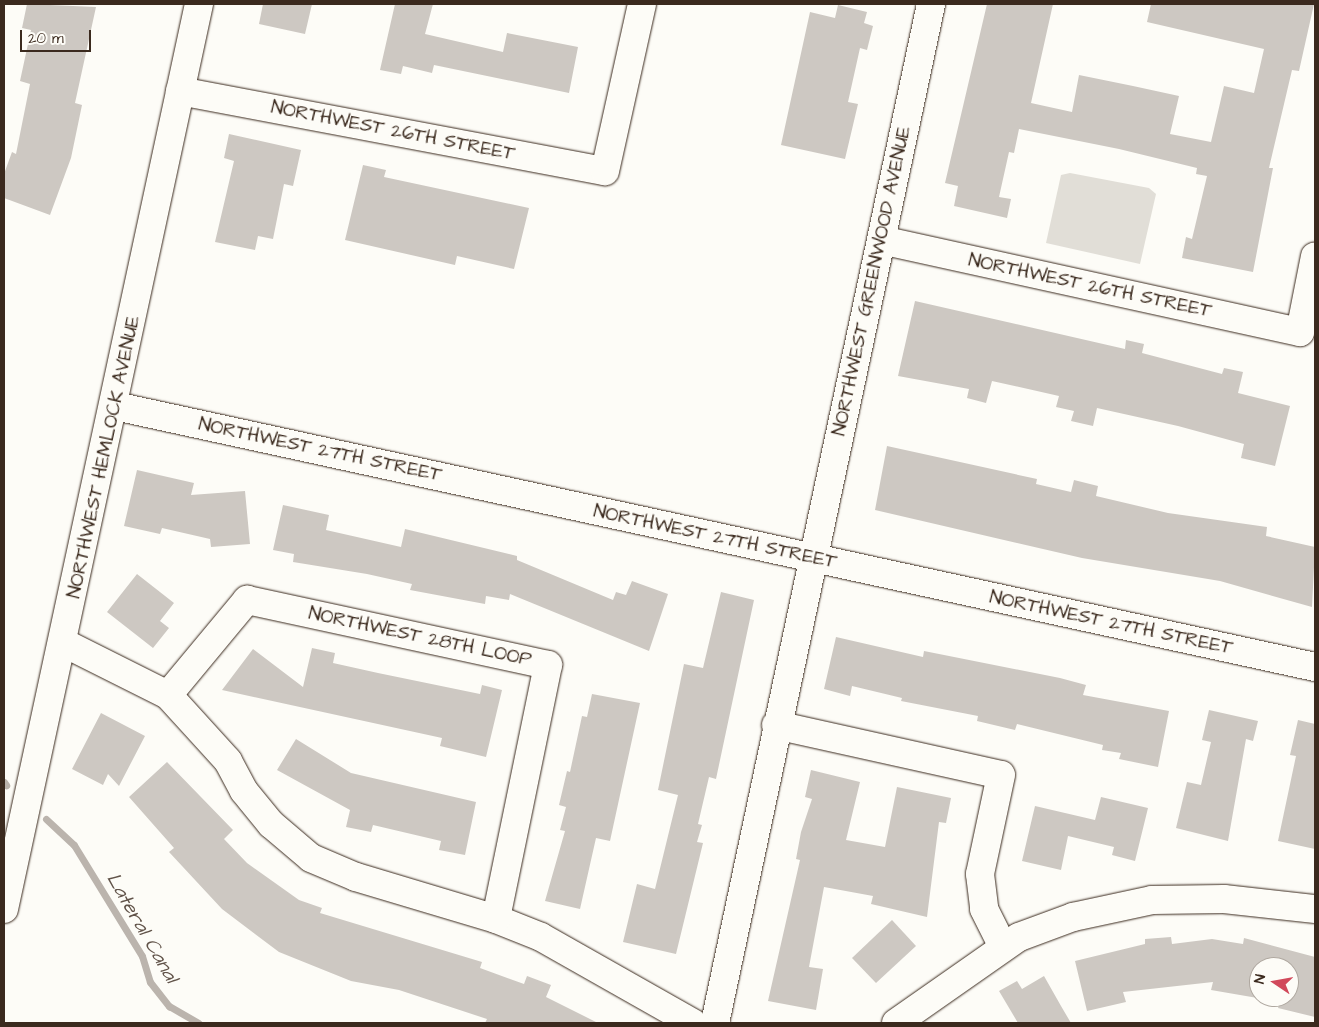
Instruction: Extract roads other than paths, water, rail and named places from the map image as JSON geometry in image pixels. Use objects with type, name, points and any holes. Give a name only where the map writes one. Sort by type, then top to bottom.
[{"type":"street","name":"NORTHWEST HEMLOCK AVENUE","points":[[4,909],[64,643],[199,4]]},
{"type":"street","name":"NORTHWEST 26TH STREET","points":[[180,91],[606,171],[642,4]]},
{"type":"street","name":"NORTHWEST GREENWOOD AVENUE","points":[[715,1023],[776,725],[931,4]]},
{"type":"street","name":"NORTHWEST 26TH STREET","points":[[881,240],[1300,332],[1315,256]]},
{"type":"street","name":"NORTHWEST 27TH STREET","points":[[115,406],[1315,667]]},
{"type":"street","name":"NORTHWEST 28TH LOOP","points":[[168,695],[246,600],[548,665],[496,918]]},
{"type":"street","points":[[64,643],[168,695],[228,761],[244,791],[271,824],[311,858],[356,877],[496,918],[541,937],[693,1023]]},
{"type":"street","points":[[776,725],[1001,775],[980,874],[984,909],[1003,947]]},
{"type":"street","points":[[896,1023],[1003,947],[1072,917],[1152,900],[1224,899],[1315,909]]},
{"type":"waterway","name":"Lateral Canal","points":[[46,819],[74,845],[142,956],[150,982],[169,1006],[198,1023]]}]
